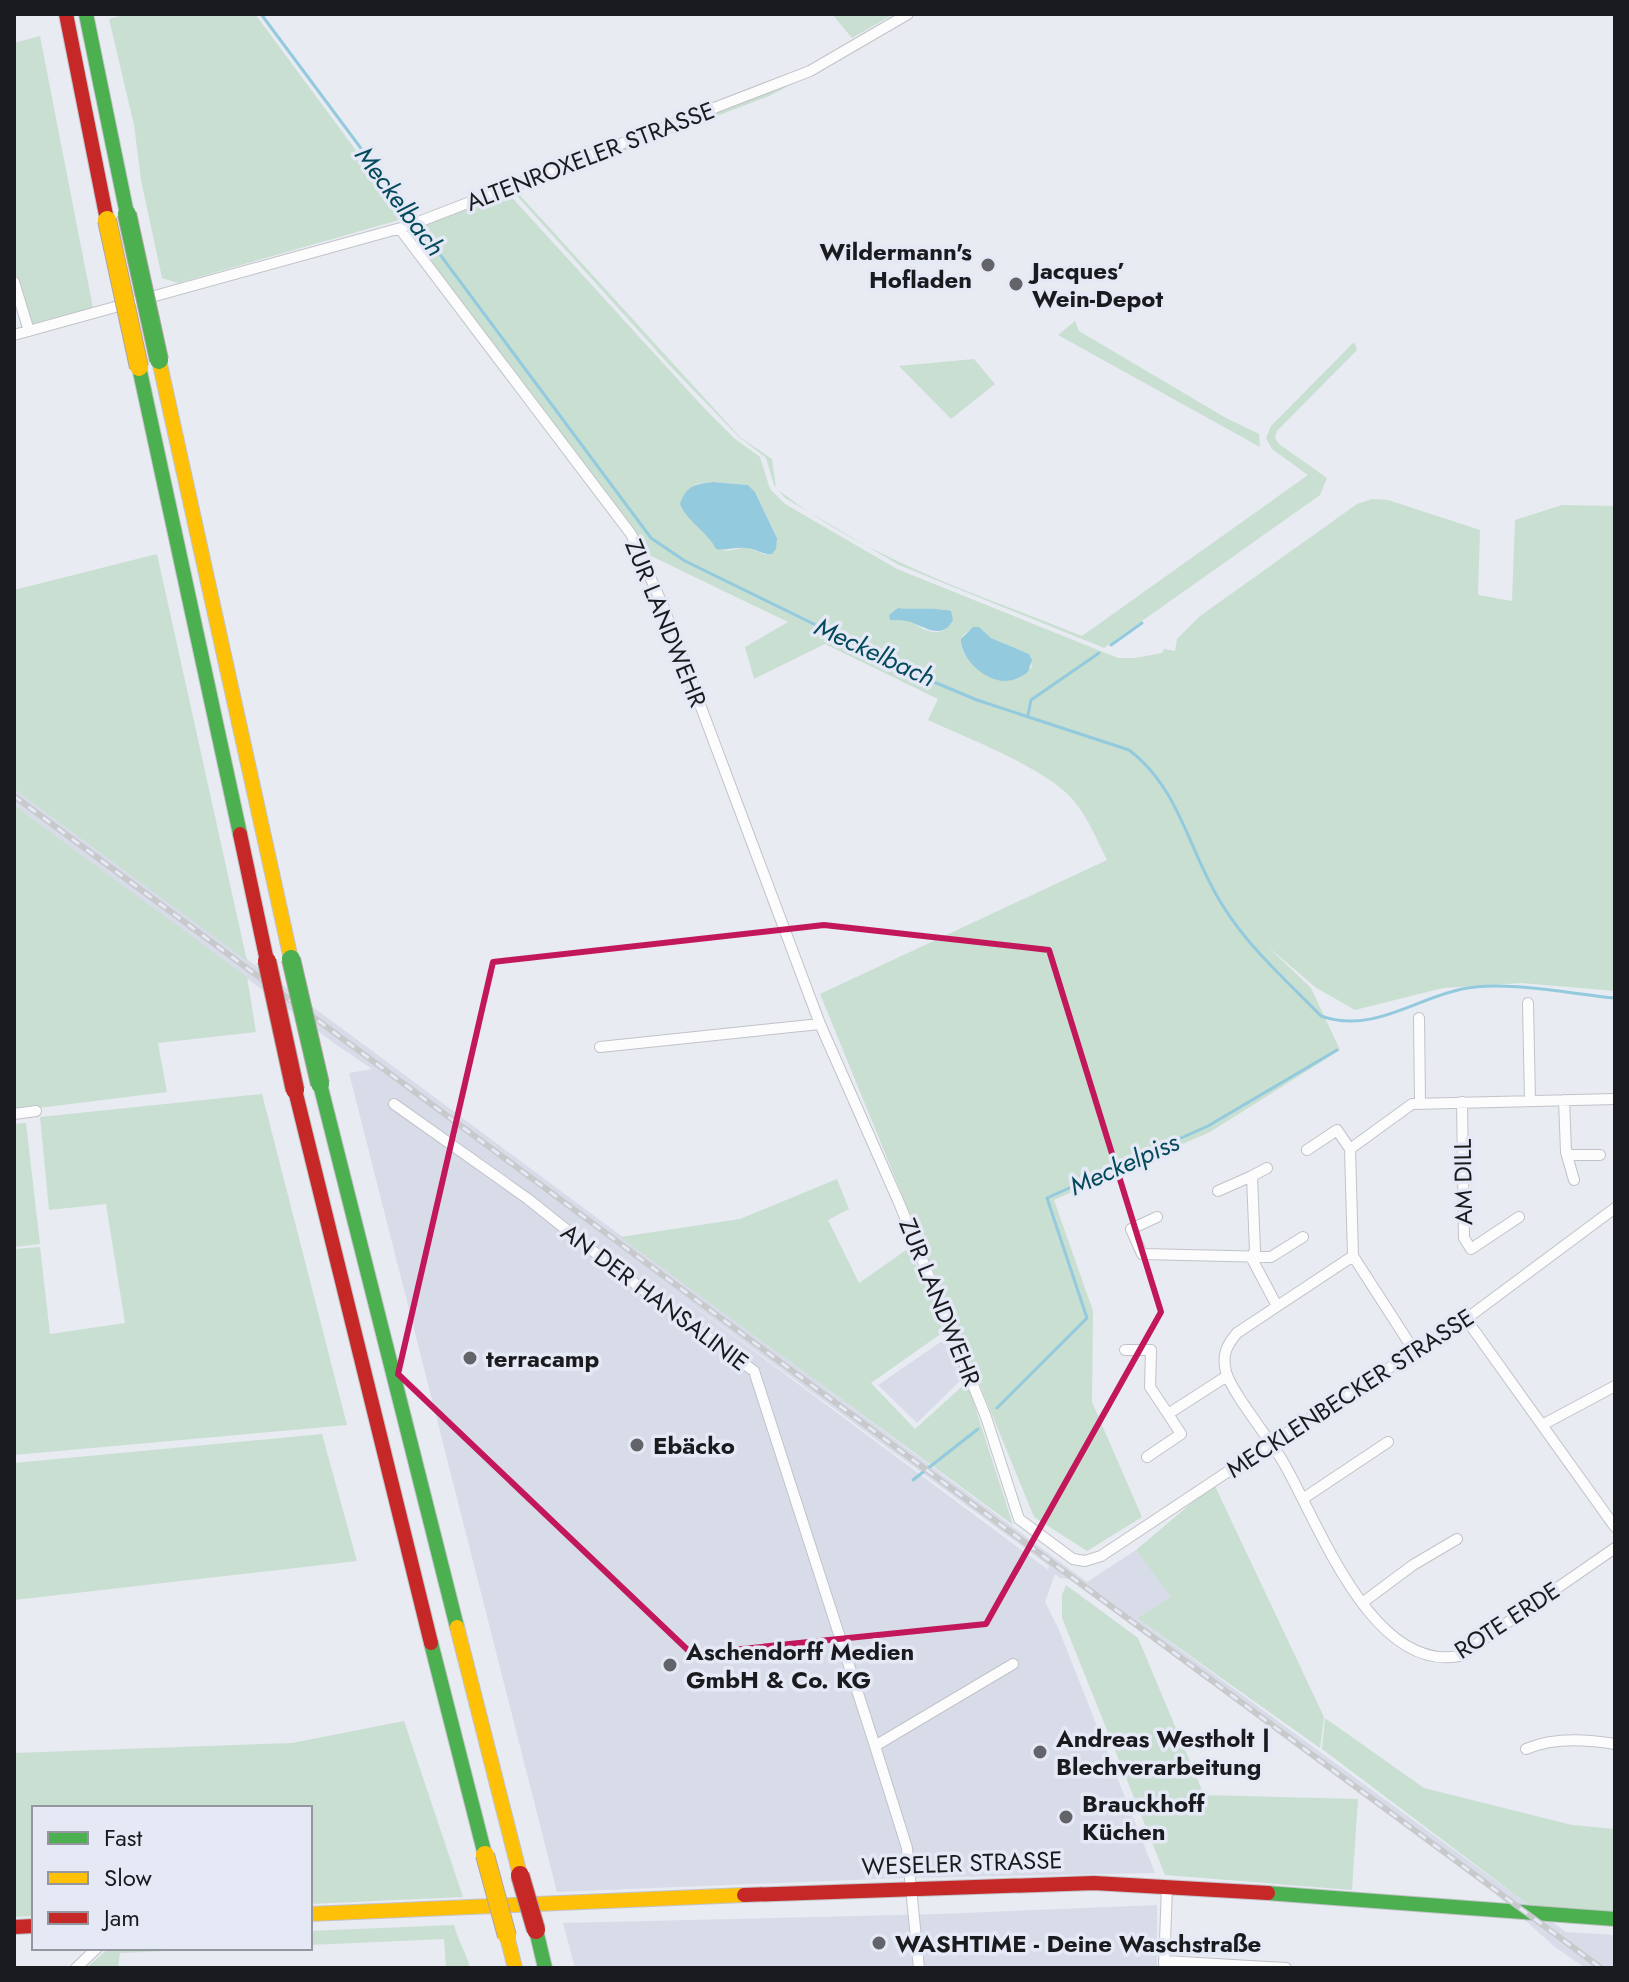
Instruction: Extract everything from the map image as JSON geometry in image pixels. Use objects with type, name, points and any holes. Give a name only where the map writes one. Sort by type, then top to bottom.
[{"type":"main road","points":[[66,14],[107,220],[295,1090],[401,1525],[515,1968]]},
{"type":"main road","points":[[86,14],[127,214],[320,1084],[545,1968]]},
{"type":"main road","name":"WESELER STRASSE","points":[[312,1914],[1094,1883],[1615,1919]]},
{"type":"street","name":"ALTENROXELER STRASSE","points":[[14,335],[404,227],[810,71],[908,14]]},
{"type":"street","name":"ZUR LANDWEHR","points":[[404,227],[631,534],[663,606],[820,1024],[900,1205],[982,1406],[1019,1519],[1067,1556],[1077,1560]]},
{"type":"street","points":[[14,282],[29,331]]},
{"type":"street","points":[[1528,1003],[1530,1101]]},
{"type":"street","points":[[1419,1018],[1420,1102]]},
{"type":"street","points":[[600,1047],[820,1024]]},
{"type":"street","points":[[1350,1149],[1412,1104],[1420,1102],[1615,1099]]},
{"type":"street","points":[[1564,1100],[1566,1152],[1574,1180]]},
{"type":"street","name":"AM DILL","points":[[1462,1102],[1464,1238],[1471,1249],[1519,1217]]},
{"type":"street","name":"AN DER HANSALINIE","points":[[394,1104],[528,1199],[623,1275],[754,1371],[907,1848],[919,1968]]},
{"type":"street","points":[[14,1114],[36,1111]]},
{"type":"street","points":[[1307,1150],[1337,1130],[1350,1149],[1353,1256],[1415,1352]]},
{"type":"street","points":[[1566,1152],[1571,1155],[1600,1155]]},
{"type":"street","points":[[1218,1191],[1267,1168]]},
{"type":"street","points":[[1251,1257],[1255,1251],[1252,1176]]},
{"type":"street","name":"MECKLENBECKER STRASSE","points":[[1077,1560],[1093,1560],[1101,1556],[1466,1319],[1615,1208]]},
{"type":"street","points":[[1157,1217],[1131,1229],[1142,1254],[1271,1257],[1303,1237]]},
{"type":"street","points":[[1271,1443],[1227,1376],[1224,1359],[1227,1345],[1237,1333],[1353,1256]]},
{"type":"street","points":[[1251,1257],[1277,1306]]},
{"type":"street","points":[[1466,1319],[1615,1527]]},
{"type":"street","points":[[1125,1350],[1151,1350],[1150,1387],[1181,1434],[1147,1457]]},
{"type":"street","points":[[1168,1414],[1227,1376]]},
{"type":"street","points":[[1542,1425],[1615,1386]]},
{"type":"street","points":[[1304,1498],[1388,1442]]},
{"type":"street","name":"ROTE ERDE","points":[[1271,1443],[1362,1603],[1378,1623],[1419,1655],[1443,1659],[1459,1656],[1615,1548]]},
{"type":"street","points":[[1362,1603],[1413,1565],[1457,1539]]},
{"type":"street","points":[[875,1746],[1013,1664]]},
{"type":"street","points":[[1526,1749],[1541,1743],[1577,1740],[1615,1744]]},
{"type":"street","points":[[1167,1886],[1164,1964],[1286,1968]]},
{"type":"street","points":[[76,1968],[95,1950]]},
{"type":"highlighted area","points":[[824,925],[1049,950],[1161,1312],[986,1624],[692,1654],[398,1374],[493,962]]},
{"type":"shaded area","points":[[14,789],[1087,1582],[1136,1550],[1172,1597],[1137,1618],[1566,1932],[1615,1935],[1615,1968],[1585,1968],[1555,1947],[1490,1889],[1069,1579],[1055,1574],[1045,1602],[1059,1630],[1155,1873],[902,1878],[557,1892],[349,1073],[372,1069],[14,805]],"holes":[[[641,1267],[1049,1566],[1047,1569]]]},
{"type":"shaded area","points":[[948,1337],[964,1377],[917,1423],[878,1385]]},
{"type":"shaded area","points":[[1157,1905],[1157,1968],[575,1968],[563,1923],[939,1914]]},
{"type":"green space","points":[[127,14],[255,14],[406,218],[178,283],[162,278],[141,180],[134,125],[109,19]]},
{"type":"green space","points":[[832,14],[894,14],[852,38]]},
{"type":"green space","points":[[40,36],[93,308],[31,324],[14,268],[14,43]]},
{"type":"green space","points":[[856,48],[860,49],[769,96],[517,192],[517,187]]},
{"type":"green space","points":[[506,191],[704,408],[735,439],[760,457],[770,489],[785,504],[897,569],[1118,658],[1162,653],[1164,649],[1175,651],[1177,639],[1200,616],[1357,504],[1372,499],[1388,500],[1480,530],[1478,595],[1512,601],[1515,520],[1562,505],[1615,506],[1615,991],[1522,983],[1443,988],[1355,1010],[1315,987],[1267,946],[1311,988],[1340,1050],[1210,1132],[1054,1200],[1093,1311],[1092,1402],[1142,1517],[1087,1551],[1034,1517],[820,994],[1107,860],[1092,829],[1074,801],[1046,777],[1006,755],[928,720],[938,699],[825,644],[754,679],[745,647],[788,622],[649,555],[409,231]],"holes":[[[695,484],[748,485],[755,492],[777,537],[766,555],[746,547],[727,551],[716,548]],[[898,608],[923,611],[943,609],[953,620],[947,628],[933,632],[917,626]],[[979,627],[991,638],[1029,654],[1032,667],[1011,680],[988,676],[977,669],[962,650],[961,640],[966,632]]]},
{"type":"green space","points":[[518,193],[740,437],[772,459],[776,487],[766,458],[738,436],[673,369],[518,197]]},
{"type":"green space","points":[[1075,321],[1079,331],[1226,418],[1259,434],[1260,447],[1058,335]]},
{"type":"green space","points":[[1354,342],[1357,350],[1277,431],[1275,438],[1327,478],[1320,495],[1104,648],[899,565],[861,542],[923,573],[1082,636],[1308,475],[1272,449],[1266,438],[1271,426]]},
{"type":"green space","points":[[974,359],[995,384],[951,419],[899,366]]},
{"type":"green space","points":[[777,489],[810,513],[785,498]]},
{"type":"green space","points":[[157,554],[247,961],[14,789],[14,590]]},
{"type":"green space","points":[[14,805],[247,977],[256,1032],[158,1043],[167,1092],[14,1111]]},
{"type":"green space","points":[[262,1094],[347,1425],[14,1455],[14,1249],[40,1247],[50,1334],[125,1323],[106,1204],[49,1210],[40,1117]]},
{"type":"green space","points":[[26,1123],[40,1244],[14,1247],[14,1124]]},
{"type":"green space","points":[[837,1179],[849,1209],[828,1220],[859,1283],[909,1248],[945,1331],[871,1383],[915,1429],[967,1382],[1013,1525],[620,1237],[740,1219]]},
{"type":"green space","points":[[322,1434],[357,1561],[14,1600],[14,1463]]},
{"type":"green space","points":[[1214,1484],[1324,1717],[1320,1748],[1137,1618],[1171,1597],[1136,1550]]},
{"type":"green space","points":[[1066,1585],[1138,1638],[1204,1795],[1358,1799],[1352,1890],[1165,1875],[1062,1618],[1062,1595]]},
{"type":"green space","points":[[1325,1718],[1424,1788],[1572,1825],[1615,1829],[1615,1913],[1533,1908],[1322,1749]]},
{"type":"green space","points":[[404,1721],[463,1897],[312,1904],[312,1806],[32,1806],[32,1916],[14,1917],[14,1753],[292,1743]]},
{"type":"green space","points":[[454,1925],[470,1968],[446,1968],[444,1939],[312,1945],[312,1931]]},
{"type":"green space","points":[[107,1950],[193,1950],[120,1953],[118,1968],[86,1968]]},
{"type":"water","points":[[713,482],[748,485],[755,492],[777,538],[772,554],[749,548],[716,549],[687,516],[680,504],[685,493],[696,485]]},
{"type":"water","points":[[898,608],[951,611],[953,620],[944,630],[934,631],[909,621],[890,620],[889,615]]},
{"type":"water","points":[[973,627],[979,627],[991,638],[1029,654],[1032,660],[1028,672],[1004,681],[982,673],[969,661],[962,647],[961,639]]},
{"type":"waterway","name":"Meckelbach","points":[[261,14],[651,538],[685,561],[922,677],[977,700],[1129,750],[1147,766],[1173,803],[1211,886],[1233,921],[1269,964],[1321,1016],[1358,1021],[1375,1018],[1444,994],[1479,987],[1518,987],[1615,998]]},
{"type":"waterway","points":[[1111,645],[1142,623]]},
{"type":"waterway","points":[[1028,715],[1031,700],[1099,653]]},
{"type":"waterway","name":"Meckelpiss","points":[[997,1408],[1087,1318],[1047,1198],[1208,1126],[1337,1050]]},
{"type":"waterway","name":"Meckelpiss","points":[[913,1480],[978,1429]]},
{"type":"railway","points":[[14,796],[1601,1968]]},
{"type":"traffic: fast","points":[[86,14],[127,214]]},
{"type":"traffic: fast","points":[[127,214],[159,360]]},
{"type":"traffic: fast","points":[[139,367],[240,834]]},
{"type":"traffic: fast","points":[[291,959],[320,1084]]},
{"type":"traffic: fast","points":[[320,1084],[457,1627]]},
{"type":"traffic: fast","points":[[431,1643],[485,1855]]},
{"type":"traffic: fast","points":[[1268,1893],[1615,1919]]},
{"type":"traffic: fast","points":[[536,1930],[545,1968]]},
{"type":"traffic: slow","points":[[107,220],[139,367]]},
{"type":"traffic: slow","points":[[159,360],[291,959]]},
{"type":"traffic: slow","points":[[457,1627],[520,1875]]},
{"type":"traffic: slow","points":[[485,1855],[507,1936]]},
{"type":"traffic: slow","points":[[312,1914],[744,1895]]},
{"type":"traffic: slow","points":[[507,1936],[515,1968]]},
{"type":"traffic: jam","points":[[66,14],[107,220]]},
{"type":"traffic: jam","points":[[240,834],[267,961]]},
{"type":"traffic: jam","points":[[267,961],[295,1090]]},
{"type":"traffic: jam","points":[[295,1090],[431,1643]]},
{"type":"traffic: jam","points":[[520,1875],[536,1930]]},
{"type":"traffic: jam","points":[[744,1895],[1094,1883],[1268,1893]]},
{"type":"traffic: jam","points":[[14,1927],[32,1926]]},
{"type":"place","name":"Wildermann's Hofladen","points":[[988,265]]},
{"type":"place","name":"Jacques’ Wein-Depot","points":[[1016,284]]},
{"type":"place","name":"terracamp","points":[[470,1358]]},
{"type":"place","name":"Ebäcko","points":[[637,1445]]},
{"type":"place","name":"Aschendorff Medien GmbH & Co. KG","points":[[670,1665]]},
{"type":"place","name":"Andreas Westholt | Blechverarbeitung","points":[[1040,1752]]},
{"type":"place","name":"Brauckhoff Küchen","points":[[1066,1817]]},
{"type":"place","name":"WASHTIME - Deine Waschstraße","points":[[879,1943]]}]
